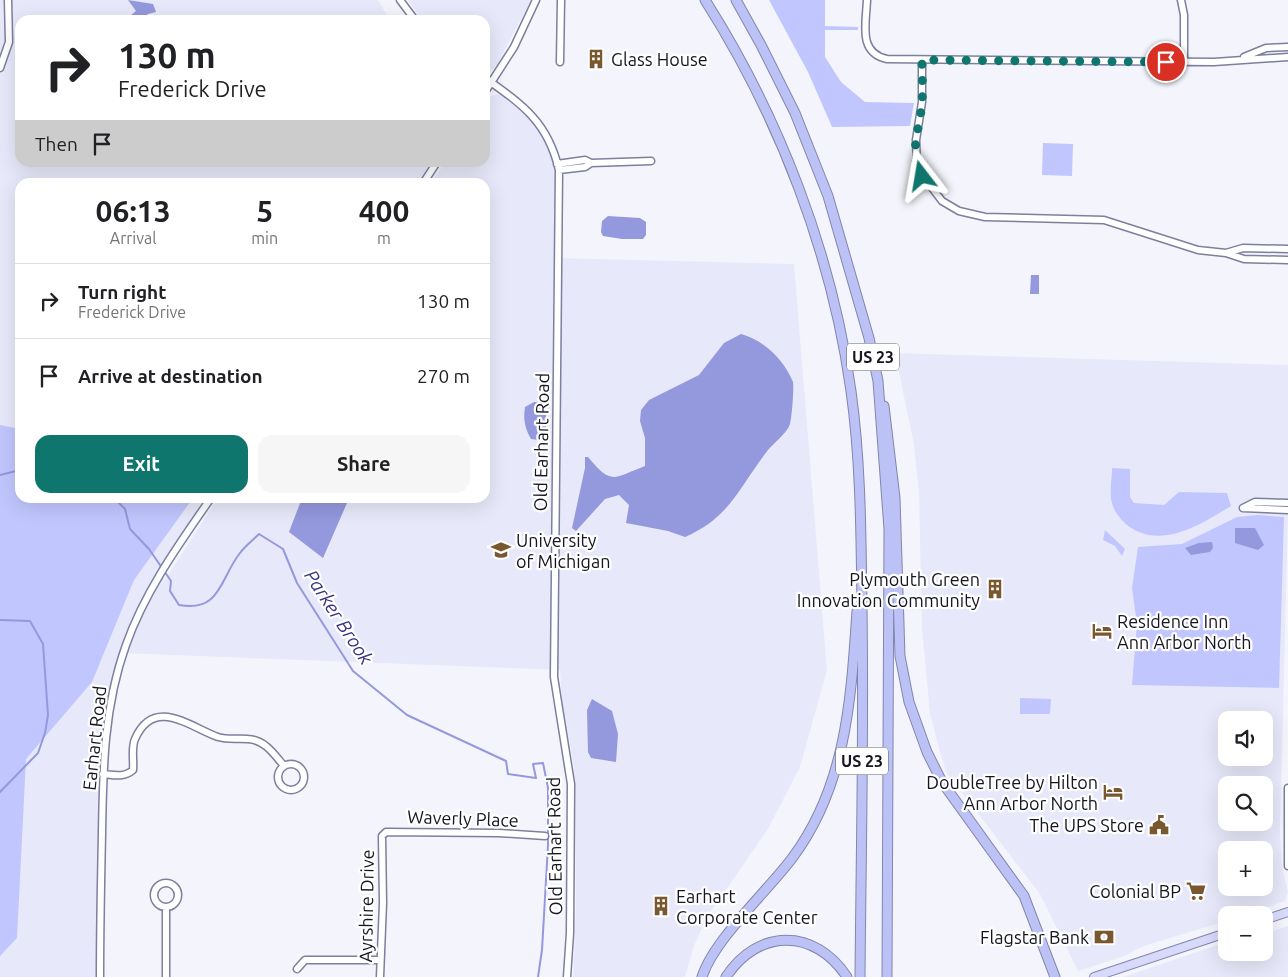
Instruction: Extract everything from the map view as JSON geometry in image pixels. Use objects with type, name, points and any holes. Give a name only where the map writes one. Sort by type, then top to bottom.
[{"type":"highway","name":"US 23","points":[[705,0],[739,59],[784,152],[809,220],[823,266],[841,336],[851,391],[859,468],[861,546],[863,678],[860,977]]},
{"type":"highway","name":"US 23","points":[[736,0],[765,52],[795,113],[828,196],[870,338],[878,381],[889,546],[887,977]]},
{"type":"highway","points":[[878,381],[888,427],[895,498],[900,656],[909,702],[927,752],[942,782],[1024,896],[1055,977]]},
{"type":"highway","points":[[702,977],[706,966],[721,943],[794,856],[817,817],[833,782],[847,724],[861,546]]},
{"type":"highway","points":[[726,977],[735,963],[749,951],[767,943],[786,939],[808,942],[822,950],[837,962],[847,977]]},
{"type":"main road","points":[[1273,917],[1288,912]]},
{"type":"main road","points":[[1094,977],[1218,936]]},
{"type":"street","points":[[0,68],[9,42],[8,0]]},
{"type":"street","points":[[400,0],[411,15]]},
{"type":"street","points":[[491,83],[514,47],[536,0]]},
{"type":"street","points":[[560,62],[561,0]]},
{"type":"street","points":[[867,0],[866,39],[870,52],[887,59],[1214,62],[1288,57]]},
{"type":"street","points":[[1181,0],[1184,15],[1184,62]]},
{"type":"street","points":[[1240,59],[1266,48],[1288,47]]},
{"type":"street","points":[[922,60],[922,102],[916,140],[917,168],[942,201],[959,212],[980,216],[1104,220],[1185,247],[1226,253],[1244,259],[1288,260]]},
{"type":"street","name":"Old Earhart Road","points":[[491,83],[518,100],[537,121],[548,138],[558,167],[554,677],[571,784],[570,933],[567,977]]},
{"type":"street","points":[[558,167],[585,167],[591,162],[650,161]]},
{"type":"street","points":[[427,178],[434,167]]},
{"type":"street","points":[[1226,253],[1243,248],[1288,249]]},
{"type":"street","points":[[1288,503],[1255,502],[1243,508],[1288,510]]},
{"type":"street","name":"Earhart Road","points":[[100,977],[103,774],[108,717],[117,672],[127,644],[152,589],[165,566],[208,503]]},
{"type":"street","points":[[103,774],[122,775],[133,770],[135,740],[147,723],[164,717],[180,720],[220,738],[256,741],[272,750],[284,766]]},
{"type":"street","points":[[298,765],[304,772],[305,781],[299,789],[291,791],[280,785],[278,777],[284,766],[298,765]]},
{"type":"street","points":[[1288,788],[1288,866]]},
{"type":"street","name":"Waverly Place","points":[[382,836],[386,832],[404,831],[545,836]]},
{"type":"street","name":"Ayrshire Drive","points":[[380,977],[383,904],[382,836]]},
{"type":"street","points":[[166,907],[166,977]]},
{"type":"street","points":[[297,969],[305,960],[380,960]]},
{"type":"shaded area","name":"University of Michigan","points":[[0,0],[378,0],[387,15],[15,15],[15,167],[428,167],[421,178],[15,178],[15,503],[204,503],[159,568],[165,580],[215,503],[490,503],[490,178],[434,178],[442,167],[490,167],[491,96],[500,94],[518,105],[533,119],[549,148],[557,180],[557,258],[794,264],[827,670],[800,767],[768,829],[707,917],[694,946],[685,977],[573,977],[576,906],[574,767],[562,700],[560,670],[121,653],[105,721],[102,750],[97,977],[0,977]]},
{"type":"shaded area","points":[[128,0],[153,4],[156,12],[147,15],[131,15],[136,11]]},
{"type":"shaded area","points":[[408,0],[531,0],[499,61],[494,69],[490,70],[490,15],[418,15]]},
{"type":"shaded area","points":[[769,0],[825,0],[825,26],[858,27],[858,30],[825,30],[825,57],[841,82],[865,102],[914,103],[910,126],[832,127],[808,72]]},
{"type":"shaded area","points":[[1043,143],[1073,144],[1072,176],[1042,175]]},
{"type":"shaded area","points":[[608,216],[640,218],[646,222],[646,235],[643,239],[622,239],[603,236],[601,232],[602,221]]},
{"type":"shaded area","points":[[1031,275],[1039,275],[1039,294],[1030,294]]},
{"type":"shaded area","points":[[741,334],[758,341],[779,359],[793,382],[793,390],[790,424],[768,450],[733,500],[713,520],[685,537],[668,531],[626,523],[629,505],[619,495],[605,499],[576,531],[572,528],[585,468],[585,457],[588,457],[608,476],[614,477],[645,466],[645,438],[640,421],[641,410],[649,400],[699,375],[724,343]]},
{"type":"shaded area","points":[[895,353],[1288,365],[1288,516],[1280,833],[1282,866],[1288,892],[1285,901],[1271,906],[1218,906],[1218,923],[1144,946],[1124,956],[1078,971],[1040,894],[946,772],[930,714],[922,629],[919,494],[914,445]]},
{"type":"shaded area","points":[[534,402],[546,402],[546,441],[531,439],[526,427],[524,420],[525,407]]},
{"type":"shaded area","points":[[0,425],[15,428],[15,503],[189,503],[134,580],[92,682],[26,759],[17,938],[0,956]]},
{"type":"shaded area","points":[[1112,468],[1130,469],[1130,497],[1134,503],[1164,505],[1179,492],[1227,493],[1231,506],[1194,527],[1180,532],[1153,536],[1140,532],[1127,525],[1114,510],[1111,495]]},
{"type":"shaded area","points":[[300,503],[347,503],[323,558],[289,532]]},
{"type":"shaded area","points":[[1258,515],[1284,517],[1279,688],[1132,685],[1137,624],[1132,588],[1138,547],[1182,544],[1237,517]]},
{"type":"shaded area","points":[[1235,528],[1255,528],[1264,545],[1258,550],[1235,543]]},
{"type":"shaded area","points":[[1105,530],[1125,549],[1122,556],[1115,546],[1103,540]]},
{"type":"shaded area","points":[[1212,542],[1213,548],[1210,552],[1191,555],[1185,548],[1199,543]]},
{"type":"shaded area","points":[[1020,698],[1051,699],[1050,714],[1020,714]]},
{"type":"shaded area","points":[[592,699],[612,711],[618,734],[616,762],[591,758],[588,752],[587,710]]},
{"type":"shaded area","points":[[1288,926],[1288,977],[1123,977],[1218,945],[1218,961],[1273,961],[1273,931]]},
{"type":"waterway","name":"Parker Brook","points":[[0,475],[15,471]]},
{"type":"waterway","name":"Parker Brook","points":[[119,503],[125,509],[130,529],[149,549],[171,581],[170,591],[179,605],[193,606],[203,604],[211,599],[218,591],[240,553],[259,534],[283,549],[297,583],[353,671],[407,715],[506,761],[508,774],[536,778],[533,764],[543,763],[548,788],[548,845],[542,950],[538,977]]},
{"type":"waterway","points":[[0,620],[30,621],[43,644],[48,715],[45,733],[38,753],[0,792]]},
{"type":"place","name":"Glass House","points":[[596,59]]},
{"type":"place","name":"University of Michigan","points":[[501,550]]},
{"type":"place","name":"Plymouth Green Innovation Community","points":[[995,589]]},
{"type":"place","name":"Residence Inn Ann Arbor North","points":[[1102,631]]},
{"type":"place","name":"DoubleTree by Hilton Ann Arbor North","points":[[1113,792]]},
{"type":"place","name":"The UPS Store","points":[[1159,825]]},
{"type":"place","name":"Colonial BP","points":[[1196,891]]},
{"type":"place","name":"Earhart Corporate Center","points":[[661,906]]},
{"type":"place","name":"Flagstar Bank","points":[[1104,937]]},
{"type":"route","points":[[922,176],[917,168],[916,140],[922,102],[922,60],[1166,62]]}]
